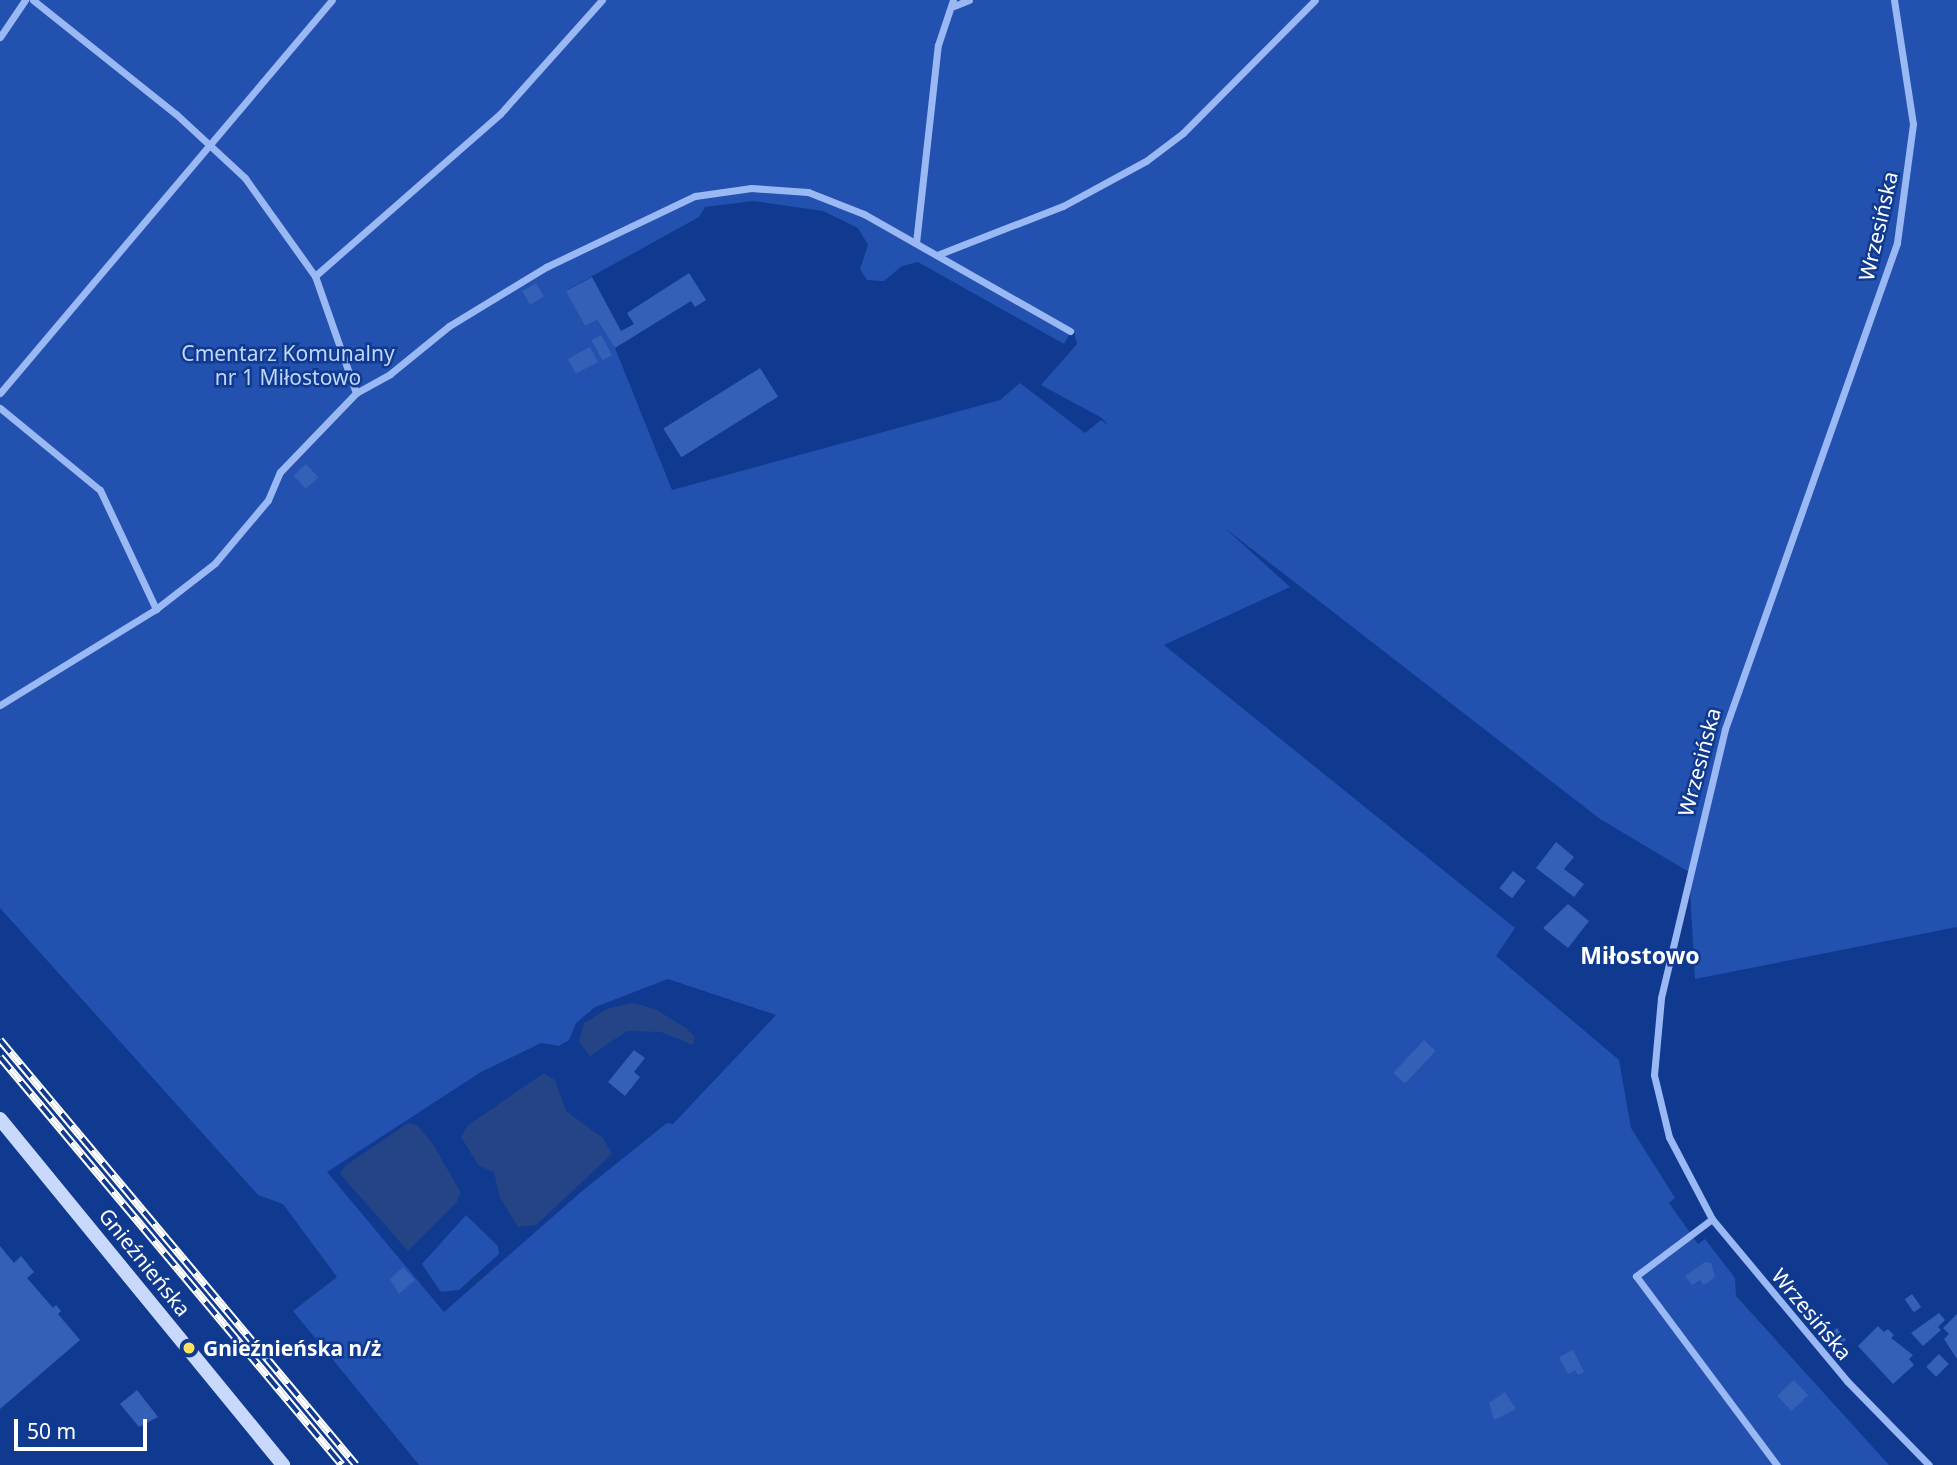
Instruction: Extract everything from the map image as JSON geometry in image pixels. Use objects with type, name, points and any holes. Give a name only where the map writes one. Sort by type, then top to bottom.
[{"type":"street","points":[[0,37],[26,0]]},
{"type":"street","points":[[33,0],[209,144],[268,204],[315,276],[356,393]]},
{"type":"street","points":[[0,393],[332,0]]},
{"type":"street","points":[[315,276],[500,114],[602,0]]},
{"type":"street","points":[[916,243],[938,46],[953,3],[969,0]]},
{"type":"street","points":[[937,255],[1063,206],[1146,161],[1183,133],[1315,0]]},
{"type":"street","name":"Wrzesińska","points":[[1894,0],[1913,124],[1897,243],[1726,729],[1656,1028],[1654,1075],[1660,1110],[1681,1163],[1712,1219],[1847,1381],[1929,1465]]},
{"type":"street","points":[[0,705],[156,609],[215,563],[268,500],[280,472],[356,393],[390,374],[449,326],[545,267],[695,196],[751,188],[808,192],[863,214],[1070,331]]},
{"type":"street","points":[[0,408],[100,489],[156,609]]},
{"type":"street","name":"Gnieźnieńska","points":[[0,1119],[283,1465]]},
{"type":"street","points":[[1712,1219],[1636,1276],[1777,1465]]},
{"type":"green space","name":"Cmentarz Komunalny nr 1 Miłostowo","points":[[0,0],[1957,0],[1957,927],[1695,979],[1689,872],[1600,819],[1226,529],[1290,587],[1164,645],[1515,928],[1496,956],[1619,1060],[1631,1128],[1675,1198],[1669,1203],[1698,1244],[1705,1239],[1735,1278],[1736,1296],[1889,1465],[419,1465],[293,1311],[337,1277],[283,1204],[258,1195],[0,908]],"holes":[[[753,201],[823,211],[858,228],[868,245],[860,269],[867,280],[884,281],[902,266],[918,262],[1064,344],[1073,328],[1077,344],[1041,385],[1102,418],[1108,425],[1101,420],[1085,433],[1020,383],[1000,400],[672,490],[615,348],[597,320],[585,326],[567,290],[699,217],[705,207]],[[668,979],[776,1015],[673,1124],[667,1123],[581,1192],[444,1312],[327,1172],[481,1072],[541,1043],[559,1046],[569,1040],[576,1023],[595,1007]]]},
{"type":"green space","points":[[466,1215],[498,1246],[499,1254],[459,1290],[441,1292],[422,1264]]},
{"type":"shaded area","points":[[633,1003],[655,1009],[686,1028],[695,1037],[693,1045],[661,1032],[627,1031],[590,1056],[579,1042],[584,1023],[609,1008]]},
{"type":"shaded area","points":[[544,1073],[555,1080],[566,1111],[603,1138],[612,1154],[536,1225],[518,1227],[500,1198],[494,1172],[479,1166],[461,1137],[467,1126]]},
{"type":"shaded area","points":[[408,1123],[417,1125],[433,1144],[461,1193],[456,1203],[408,1251],[340,1174],[345,1166]]},
{"type":"building","points":[[689,273],[706,300],[695,307],[691,301],[615,348],[597,320],[585,326],[566,291],[592,277],[621,331],[634,324],[627,313]]},
{"type":"building","points":[[536,283],[544,297],[530,305],[522,291]]},
{"type":"building","points":[[601,335],[612,355],[603,360],[591,340]]},
{"type":"building","points":[[590,347],[598,362],[576,374],[568,359]]},
{"type":"building","points":[[760,368],[778,397],[681,457],[663,428]]},
{"type":"building","points":[[306,464],[318,477],[306,489],[294,476]]},
{"type":"building","points":[[1556,842],[1574,857],[1564,869],[1584,884],[1574,897],[1536,868]]},
{"type":"building","points":[[1513,871],[1526,881],[1512,898],[1499,888]]},
{"type":"building","points":[[1568,904],[1589,921],[1568,948],[1543,928]]},
{"type":"building","points":[[1424,1040],[1436,1051],[1405,1084],[1393,1073]]},
{"type":"building","points":[[634,1050],[645,1058],[634,1072],[640,1077],[625,1096],[608,1082]]},
{"type":"building","points":[[0,1246],[14,1263],[21,1256],[34,1272],[27,1278],[53,1308],[56,1305],[61,1311],[58,1314],[80,1340],[0,1409]]},
{"type":"building","points":[[1705,1262],[1711,1263],[1715,1277],[1704,1285],[1700,1280],[1692,1285],[1685,1276]]},
{"type":"building","points":[[403,1267],[415,1280],[399,1294],[390,1279]]},
{"type":"building","points":[[1912,1294],[1921,1307],[1914,1312],[1905,1299]]},
{"type":"building","points":[[1939,1313],[1945,1320],[1938,1327],[1941,1330],[1923,1346],[1911,1333]]},
{"type":"building","points":[[1957,1314],[1957,1359],[1944,1339],[1949,1334],[1943,1328]]},
{"type":"building","points":[[1878,1326],[1884,1332],[1888,1329],[1894,1335],[1891,1338],[1913,1355],[1909,1359],[1914,1365],[1893,1384],[1858,1346]]},
{"type":"building","points":[[1837,1328],[1846,1340],[1839,1345],[1830,1333]]},
{"type":"building","points":[[1573,1350],[1584,1372],[1578,1375],[1575,1370],[1568,1374],[1559,1357]]},
{"type":"building","points":[[1939,1354],[1949,1364],[1936,1377],[1926,1367]]},
{"type":"building","points":[[1794,1380],[1808,1395],[1792,1411],[1777,1396]]},
{"type":"building","points":[[137,1390],[158,1417],[139,1427],[120,1404]]},
{"type":"building","points":[[1505,1392],[1516,1409],[1494,1420],[1489,1403]]},
{"type":"railway","points":[[0,1040],[356,1465]]},
{"type":"railway","points":[[0,1057],[342,1465]]},
{"type":"place","name":"Gnieźnieńska n/ż","points":[[189,1348]]},
{"type":"district","name":"Miłostowo","points":[[1640,955]]}]
